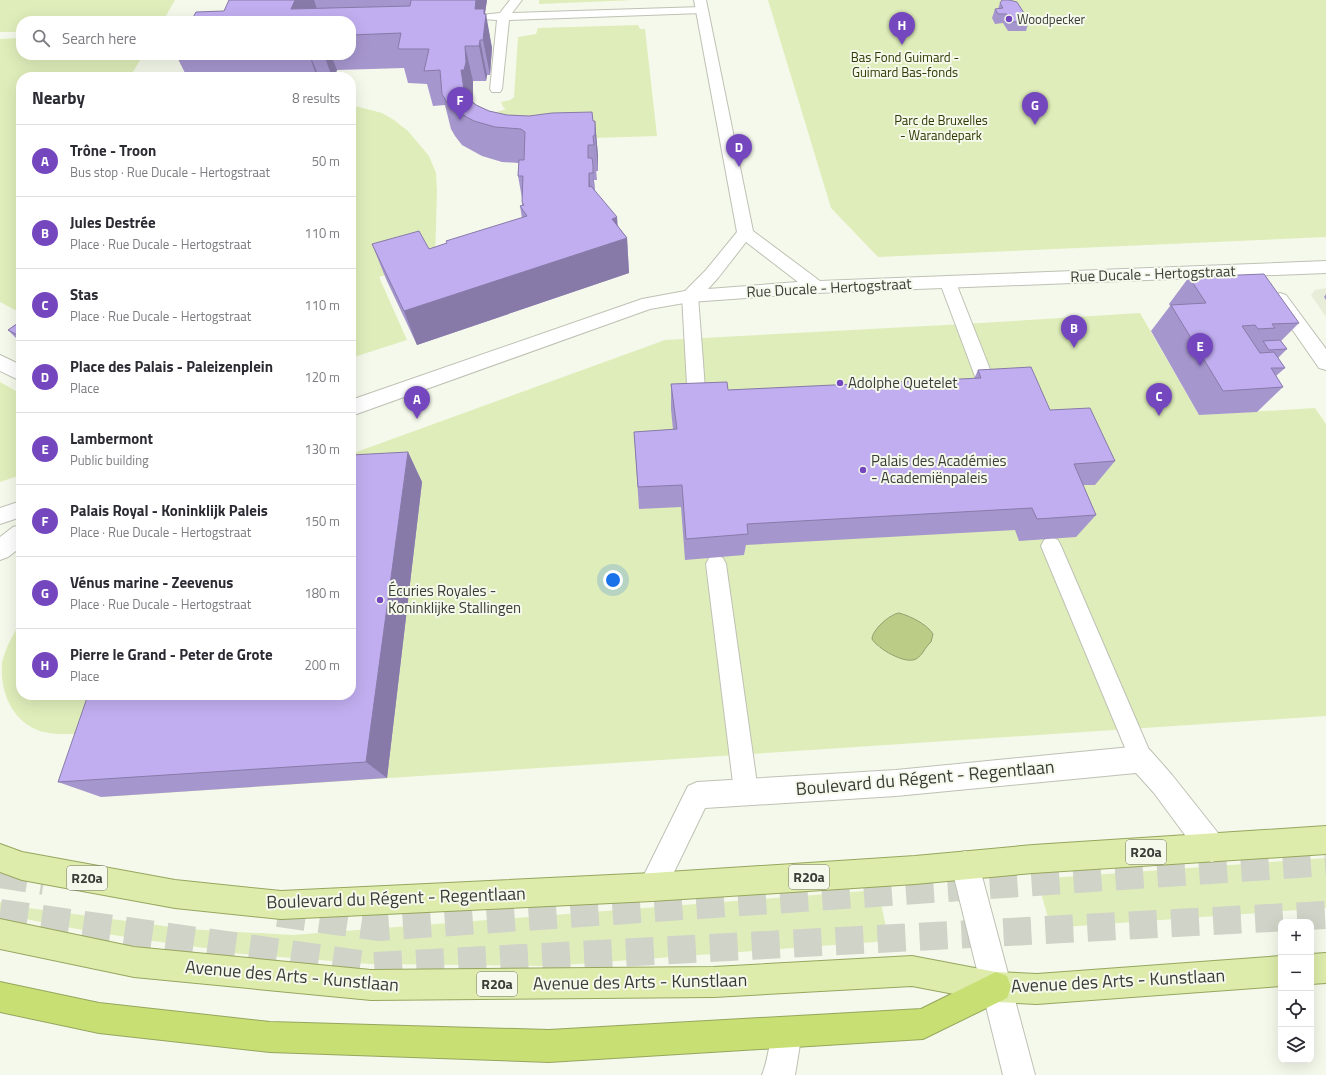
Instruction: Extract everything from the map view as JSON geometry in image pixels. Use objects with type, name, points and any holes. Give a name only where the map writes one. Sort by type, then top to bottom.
[{"type":"highway","points":[[0,997],[99,1018],[270,1037],[549,1046],[923,1024],[996,987]]},
{"type":"main road","points":[[701,5],[745,233],[816,287]]},
{"type":"main road","points":[[690,296],[712,274],[745,233]]},
{"type":"main road","name":"Rue Ducale - Hertogstraat","points":[[356,406],[648,303],[690,296],[816,287],[948,283],[1326,266]]},
{"type":"main road","points":[[1257,270],[1326,363]]},
{"type":"main road","points":[[0,362],[16,371]]},
{"type":"main road","points":[[0,550],[16,538]]},
{"type":"main road","points":[[1141,759],[1163,784],[1212,848]]},
{"type":"main road","name":"Boulevard du Régent - Regentlaan","points":[[652,887],[697,795],[896,783],[1141,759]]},
{"type":"main road","name":"Boulevard du Régent - Regentlaan","points":[[0,858],[22,866],[175,894],[280,905],[652,887],[1033,859],[1326,840]]},
{"type":"main road","points":[[965,865],[1019,1075]]},
{"type":"main road","name":"Avenue des Arts - Kunstlaan","points":[[0,934],[134,962],[371,986],[714,982],[912,971],[996,987],[1037,989],[1278,971]]},
{"type":"main road","points":[[1314,969],[1326,968]]},
{"type":"main road","points":[[778,1075],[781,1070],[787,1032]]},
{"type":"lane","points":[[496,89],[503,17],[516,0]]},
{"type":"lane","points":[[485,17],[701,5]]},
{"type":"lane","points":[[948,283],[988,387]]},
{"type":"lane","points":[[690,296],[697,402]]},
{"type":"lane","points":[[0,516],[16,511]]},
{"type":"lane","points":[[1051,546],[1141,759]]},
{"type":"lane","points":[[716,564],[746,791]]},
{"type":"shaded area","points":[[1326,288],[1326,317],[1311,295],[1315,290]]},
{"type":"shaded area","points":[[899,613],[918,621],[927,627],[933,634],[931,642],[916,659],[905,660],[892,655],[879,647],[872,639],[875,631],[882,623],[891,616]]},
{"type":"green space","points":[[0,0],[175,0],[166,16],[16,16],[16,32],[0,32]]},
{"type":"green space","points":[[539,0],[635,0],[539,4]]},
{"type":"green space","name":"Parc de Bruxelles - Warandepark","points":[[768,0],[1326,0],[1326,237],[878,257],[831,208]]},
{"type":"green space","points":[[638,25],[640,29],[645,29],[657,136],[533,140],[490,114],[506,109],[503,107],[501,102],[510,100],[514,97],[518,37],[536,34],[538,28]]},
{"type":"green space","points":[[16,38],[16,60],[140,60],[133,72],[16,72],[16,310],[0,302],[0,39]]},
{"type":"green space","points":[[356,106],[382,113],[408,131],[429,156],[436,173],[437,191],[435,260],[379,277],[407,340],[356,356]]},
{"type":"green space","points":[[1140,313],[1199,415],[1315,408],[1326,424],[1326,716],[101,797],[77,734],[50,733],[35,729],[26,724],[19,717],[8,702],[3,683],[2,663],[5,652],[16,630],[16,700],[356,700],[356,452],[665,340]],"holes":[[[893,614],[907,616],[930,630],[931,642],[922,653],[878,647],[876,630]]]},
{"type":"green space","points":[[0,382],[16,391],[16,477],[0,482]]},
{"type":"green space","points":[[1326,858],[1326,908],[1051,928],[1037,879]]},
{"type":"green space","points":[[878,890],[889,941],[549,966],[370,964],[230,953],[228,951],[85,930],[0,913],[0,902],[21,907],[187,929],[293,935]]},
{"type":"building","points":[[229,0],[295,0],[291,9],[410,6],[411,0],[476,0],[475,9],[484,9],[484,14],[486,14],[483,40],[480,40],[479,46],[465,46],[466,62],[464,70],[461,70],[464,90],[469,99],[476,105],[489,111],[507,115],[529,116],[552,113],[592,112],[593,121],[595,121],[595,135],[593,136],[594,145],[588,145],[588,158],[592,158],[593,165],[593,173],[589,173],[589,187],[591,186],[617,217],[612,219],[627,238],[404,311],[372,244],[419,231],[429,249],[447,243],[446,241],[527,216],[520,206],[524,205],[522,202],[523,176],[518,176],[519,160],[524,160],[525,132],[521,129],[495,127],[474,121],[454,110],[442,94],[440,70],[424,71],[429,49],[399,49],[401,33],[356,35],[356,16],[194,16],[196,12],[224,11]]},
{"type":"building","points":[[1002,0],[1017,2],[1029,21],[1012,22],[1007,14],[998,14],[995,9],[1003,8],[1000,3]]},
{"type":"building","points":[[1264,274],[1299,323],[1272,324],[1275,328],[1258,329],[1255,325],[1242,326],[1260,353],[1274,352],[1285,368],[1271,368],[1283,387],[1223,391],[1171,305],[1206,303],[1189,277]]},
{"type":"building","points":[[16,324],[16,334],[8,330]]},
{"type":"building","points":[[1280,340],[1287,349],[1269,350],[1263,341]]},
{"type":"building","name":"Palais des Académies - Academiënpaleis","points":[[1031,367],[1050,410],[1090,408],[1115,461],[1074,464],[1096,515],[1037,519],[1032,508],[747,524],[748,534],[686,539],[682,485],[638,487],[634,432],[677,429],[671,384],[727,382],[728,390],[981,378],[978,370]]},
{"type":"building","name":"Écuries Royales - Koninklijke Stallingen","points":[[408,452],[366,762],[58,782],[86,700],[356,700],[356,455]]},
{"type":"tunnel","points":[[278,913],[378,927],[1326,862]]},
{"type":"tunnel","points":[[0,874],[44,881]]},
{"type":"tunnel","points":[[0,913],[374,966],[1326,915]]},
{"type":"place","name":"Woodpecker","points":[[1009,19]]},
{"type":"place","name":"Pierre le Grand - Peter de Grote","points":[[902,45]]},
{"type":"place","name":"Palais Royal - Koninklijk Paleis","points":[[460,120]]},
{"type":"place","name":"Vénus marine - Zeevenus","points":[[1035,125]]},
{"type":"place","name":"Place des Palais - Paleizenplein","points":[[739,167]]},
{"type":"place","name":"Jules Destrée","points":[[1074,348]]},
{"type":"place","name":"Lambermont","points":[[1200,366]]},
{"type":"place","name":"Adolphe Quetelet","points":[[840,383]]},
{"type":"place","name":"Stas","points":[[1159,416]]},
{"type":"place","name":"Trône - Troon","points":[[417,419]]},
{"type":"place","name":"Palais des Académies - Academiënpaleis","points":[[863,470]]},
{"type":"place","name":"Écuries Royales - Koninklijke Stallingen","points":[[380,600]]},
{"type":"park label","name":"Bas Fond Guimard - Guimard Bas-fonds","points":[[905,64]]}]
